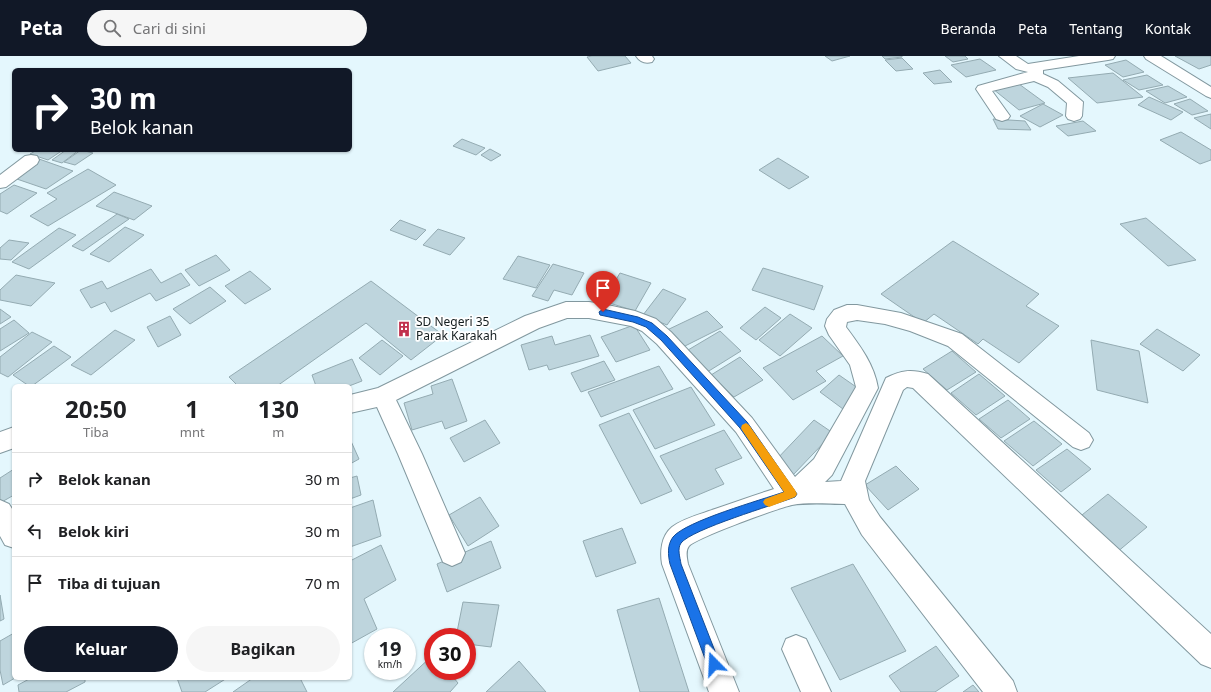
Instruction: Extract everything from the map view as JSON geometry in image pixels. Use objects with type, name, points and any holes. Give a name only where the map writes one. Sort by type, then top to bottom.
[{"type":"street","points":[[1006,56],[1025,68],[1036,72]]},
{"type":"street","points":[[1020,56],[1036,72],[1075,102],[1074,116]]},
{"type":"street","points":[[1002,116],[984,89],[1036,72],[1108,56]]},
{"type":"street","points":[[1151,56],[1211,93]]},
{"type":"street","points":[[0,183],[31,160]]},
{"type":"street","points":[[352,404],[383,396],[532,322],[566,310],[589,310],[635,319],[649,325],[664,338],[744,425],[792,494]]},
{"type":"street","points":[[792,494],[823,467],[867,388],[866,376],[862,367],[836,329],[835,324],[837,318],[846,313],[863,312],[872,314],[936,331],[955,340],[1081,440]]},
{"type":"street","points":[[1002,692],[870,526],[857,503],[852,481],[894,384],[902,379],[910,378],[920,380],[1211,654]]},
{"type":"street","points":[[383,396],[400,427],[437,522],[452,553]]},
{"type":"street","points":[[0,444],[12,438]]},
{"type":"street","points":[[724,692],[675,564],[673,552],[676,542],[681,536],[697,527],[792,494],[854,492]]},
{"type":"street","points":[[0,512],[12,533]]},
{"type":"street","points":[[796,649],[816,692]]},
{"type":"building","points":[[625,56],[631,63],[598,71],[587,57]]},
{"type":"building","points":[[825,56],[850,56],[832,61]]},
{"type":"building","points":[[882,56],[902,56],[902,57],[885,59]]},
{"type":"building","points":[[945,56],[965,56],[968,59],[953,62]]},
{"type":"building","points":[[1175,56],[1210,56],[1211,65],[1199,69]]},
{"type":"building","points":[[902,58],[913,69],[896,71],[885,60]]},
{"type":"building","points":[[980,59],[996,70],[966,77],[951,65]]},
{"type":"building","points":[[1126,60],[1144,72],[1123,77],[1105,65]]},
{"type":"building","points":[[940,70],[952,82],[934,84],[923,73]]},
{"type":"building","points":[[1113,73],[1143,97],[1097,103],[1068,78]]},
{"type":"building","points":[[1147,75],[1163,85],[1139,90],[1123,80]]},
{"type":"building","points":[[1019,84],[1045,103],[1019,110],[993,89]]},
{"type":"building","points":[[1168,86],[1187,97],[1165,103],[1146,91]]},
{"type":"building","points":[[1149,97],[1183,112],[1171,120],[1138,105]]},
{"type":"building","points":[[1190,99],[1208,111],[1192,115],[1174,104]]},
{"type":"building","points":[[1043,104],[1063,115],[1040,127],[1020,116]]},
{"type":"building","points":[[1211,114],[1211,129],[1194,118]]},
{"type":"building","points":[[993,119],[1025,121],[1031,130],[998,129]]},
{"type":"building","points":[[1083,121],[1096,131],[1068,136],[1056,126]]},
{"type":"building","points":[[1181,132],[1211,150],[1211,160],[1200,164],[1160,140]]},
{"type":"building","points":[[462,139],[485,148],[476,155],[453,146]]},
{"type":"building","points":[[490,149],[501,155],[491,161],[481,155]]},
{"type":"building","points":[[34,152],[60,152],[48,160],[30,154]]},
{"type":"building","points":[[63,152],[76,152],[62,163],[52,160]]},
{"type":"building","points":[[78,152],[93,153],[75,165],[64,162]]},
{"type":"building","points":[[778,158],[809,177],[789,189],[759,170]]},
{"type":"building","points":[[39,159],[73,171],[46,189],[11,177]]},
{"type":"building","points":[[88,169],[116,185],[48,226],[30,216],[57,199],[47,193]]},
{"type":"building","points":[[14,185],[37,193],[7,214],[0,211],[0,194]]},
{"type":"building","points":[[114,192],[152,206],[134,220],[96,206]]},
{"type":"building","points":[[117,214],[129,219],[83,251],[72,246]]},
{"type":"building","points":[[1146,218],[1196,260],[1168,266],[1120,224]]},
{"type":"building","points":[[400,220],[426,230],[416,240],[390,230]]},
{"type":"building","points":[[125,227],[144,235],[109,262],[90,254]]},
{"type":"building","points":[[59,228],[76,235],[29,269],[12,262]]},
{"type":"building","points":[[438,229],[465,238],[450,255],[423,245]]},
{"type":"building","points":[[9,240],[29,243],[11,260],[0,259],[0,248]]},
{"type":"building","points":[[953,241],[1039,294],[1026,306],[1059,326],[1019,363],[983,339],[978,344],[934,314],[923,323],[881,294]]},
{"type":"building","points":[[216,255],[230,270],[199,286],[185,270]]},
{"type":"building","points":[[518,256],[550,265],[536,288],[503,279]]},
{"type":"building","points":[[553,264],[584,273],[572,295],[554,290],[548,301],[532,296]]},
{"type":"building","points":[[763,268],[823,286],[814,310],[752,290]]},
{"type":"building","points":[[151,269],[161,283],[181,273],[190,285],[156,301],[150,293],[111,312],[105,302],[91,308],[80,290],[102,281],[107,289]]},
{"type":"building","points":[[250,271],[271,289],[245,304],[225,286]]},
{"type":"building","points":[[620,273],[651,283],[635,311],[603,301]]},
{"type":"building","points":[[16,275],[55,283],[31,306],[0,300],[0,290]]},
{"type":"building","name":"SD Negeri 35 Parak Karakah","points":[[371,281],[443,335],[411,360],[366,323],[280,384],[236,384],[229,377]]},
{"type":"building","points":[[210,287],[226,301],[190,324],[173,309]]},
{"type":"building","points":[[663,289],[686,299],[667,325],[643,315]]},
{"type":"building","points":[[765,307],[781,318],[756,340],[740,328]]},
{"type":"building","points":[[0,309],[11,317],[0,324]]},
{"type":"building","points":[[707,311],[723,327],[681,348],[665,331]]},
{"type":"building","points":[[790,314],[812,328],[780,356],[759,340]]},
{"type":"building","points":[[170,316],[181,335],[158,347],[147,327]]},
{"type":"building","points":[[14,320],[29,333],[0,351],[0,329]]},
{"type":"building","points":[[634,325],[650,350],[616,362],[601,337]]},
{"type":"building","points":[[1157,329],[1200,355],[1183,371],[1140,344]]},
{"type":"building","points":[[115,330],[135,340],[91,375],[71,365]]},
{"type":"building","points":[[720,331],[741,351],[704,374],[683,353]]},
{"type":"building","points":[[32,332],[52,342],[8,377],[0,373],[0,357]]},
{"type":"building","points":[[590,335],[599,356],[549,370],[547,365],[529,370],[521,345],[552,336],[555,345]]},
{"type":"building","points":[[822,336],[843,356],[816,371],[826,381],[793,400],[763,368]]},
{"type":"building","name":"SD Negeri 35 Parak Karakah","points":[[382,340],[403,356],[380,375],[359,358]]},
{"type":"building","points":[[1091,340],[1139,351],[1148,403],[1097,390]]},
{"type":"building","points":[[54,346],[71,357],[35,384],[26,384],[13,375]]},
{"type":"building","points":[[952,351],[976,372],[947,390],[923,369]]},
{"type":"building","points":[[740,357],[763,380],[734,397],[711,375]]},
{"type":"building","points":[[352,359],[362,381],[352,385],[315,384],[312,375]]},
{"type":"building","points":[[604,361],[615,380],[581,392],[571,373]]},
{"type":"building","points":[[659,366],[673,389],[601,417],[588,392]]},
{"type":"building","points":[[979,374],[1005,396],[976,415],[951,393]]},
{"type":"building","points":[[839,375],[862,391],[843,409],[820,392]]},
{"type":"building","points":[[452,379],[467,421],[445,429],[442,421],[412,430],[404,403],[433,394],[431,386]]},
{"type":"building","points":[[691,387],[715,425],[655,449],[633,410]]},
{"type":"building","points":[[1008,400],[1030,419],[1001,438],[979,419]]},
{"type":"building","points":[[629,413],[672,491],[641,504],[599,425]]},
{"type":"building","points":[[485,420],[500,443],[464,462],[450,438]]},
{"type":"building","points":[[814,420],[833,433],[793,475],[775,461]]},
{"type":"building","points":[[1034,421],[1062,444],[1033,466],[1004,441]]},
{"type":"building","points":[[724,430],[742,458],[715,469],[724,484],[686,500],[660,456]]},
{"type":"building","points":[[352,443],[359,459],[352,463]]},
{"type":"building","points":[[1067,449],[1091,469],[1061,492],[1036,470]]},
{"type":"building","points":[[896,466],[919,489],[888,510],[865,485]]},
{"type":"building","points":[[12,470],[12,496],[0,503],[0,478]]},
{"type":"building","points":[[357,476],[361,495],[352,498],[352,477]]},
{"type":"building","points":[[1108,494],[1147,527],[1116,553],[1077,519]]},
{"type":"building","points":[[480,497],[499,526],[468,546],[449,515]]},
{"type":"building","points":[[373,500],[381,536],[352,546],[352,507]]},
{"type":"building","points":[[622,528],[636,563],[596,577],[583,541]]},
{"type":"building","points":[[491,541],[501,568],[447,592],[437,564]]},
{"type":"building","points":[[381,545],[396,580],[364,599],[377,628],[364,628],[364,636],[352,643],[352,560]]},
{"type":"building","points":[[853,564],[906,651],[840,680],[791,588]]},
{"type":"building","points":[[0,595],[4,619],[0,621]]},
{"type":"building","points":[[659,598],[689,692],[640,692],[617,610]]},
{"type":"building","points":[[463,602],[499,605],[491,647],[476,645],[476,628],[458,628]]},
{"type":"building","points":[[12,634],[12,680],[3,685],[0,670],[0,641]]},
{"type":"building","points":[[936,646],[959,676],[935,692],[901,692],[889,676]]},
{"type":"building","points":[[519,661],[546,692],[486,692]]},
{"type":"building","points":[[424,663],[424,680],[456,680],[458,683],[450,692],[393,692],[406,680],[416,680],[416,671]]},
{"type":"building","points":[[27,680],[85,680],[85,682],[66,692],[19,692],[18,685]]},
{"type":"building","points":[[178,680],[224,680],[205,692],[182,692]]},
{"type":"building","points":[[250,680],[301,680],[307,692],[233,692]]},
{"type":"building","points":[[973,685],[979,692],[963,692]]},
{"type":"slow traffic","points":[[746,428],[792,494],[769,502]]},
{"type":"place","name":"SD Negeri 35 Parak Karakah","points":[[404,329]]},
{"type":"route","points":[[603,312],[635,319],[649,325],[664,338],[744,425],[792,494],[697,527],[681,536],[676,542],[673,552],[675,564],[714,664]]}]
